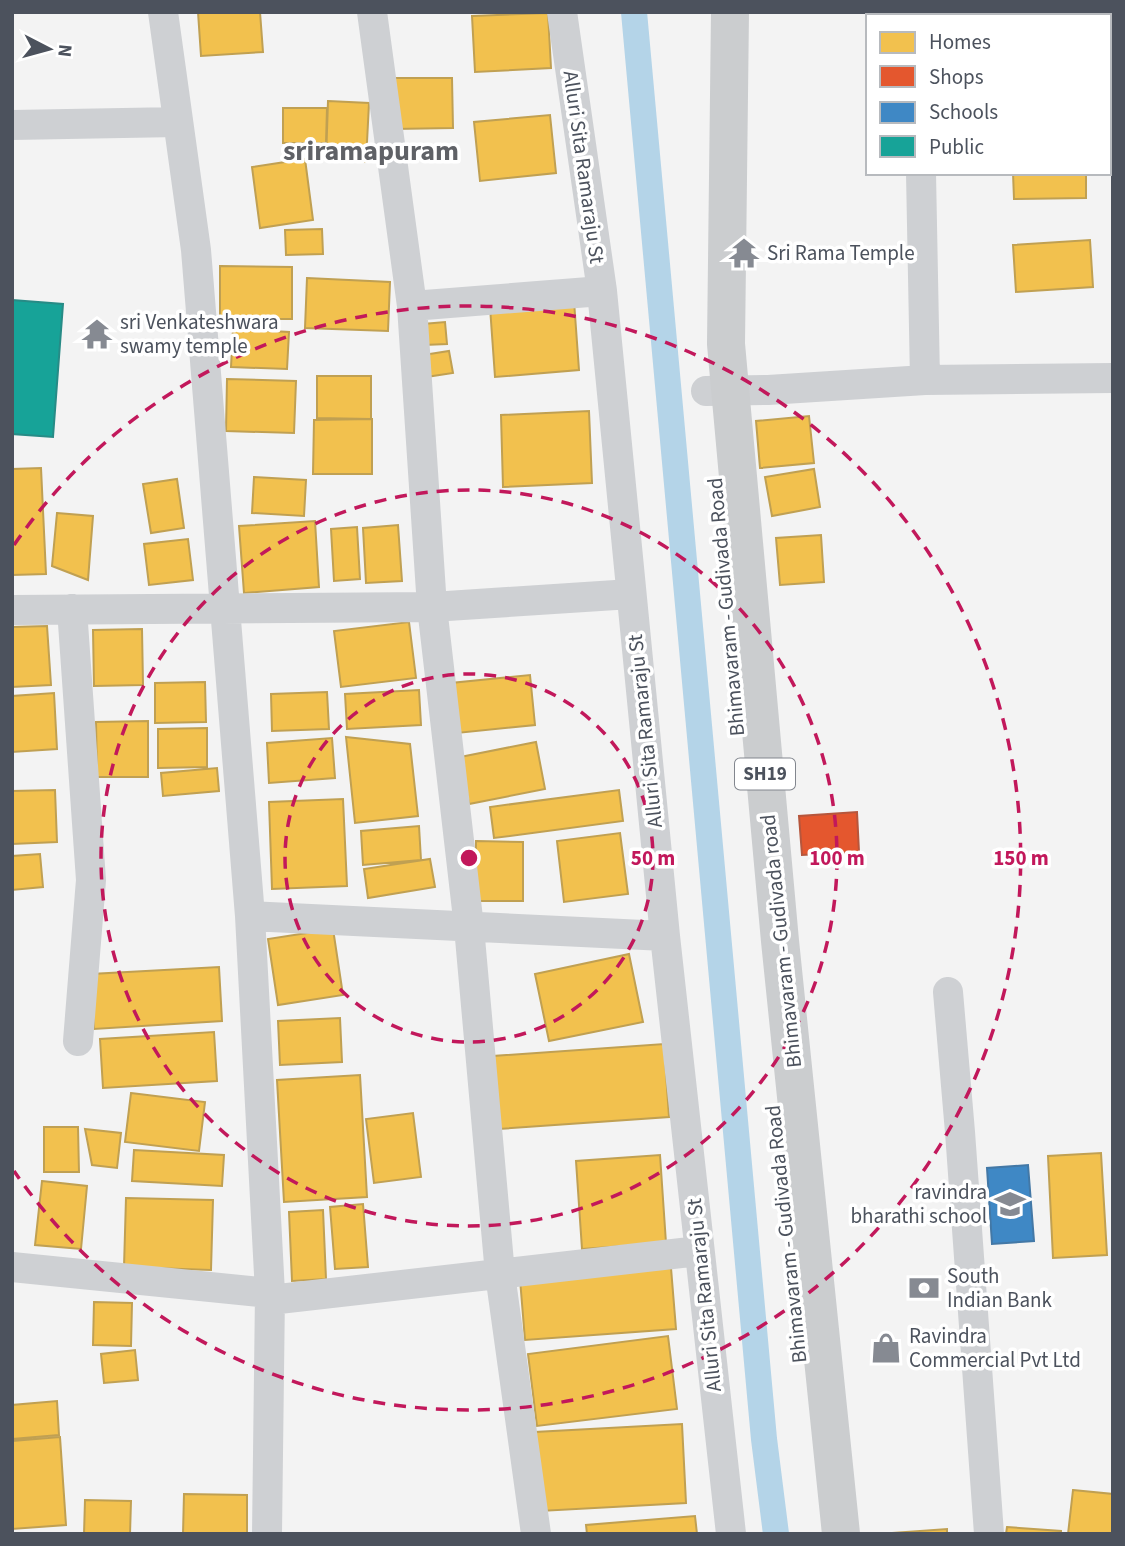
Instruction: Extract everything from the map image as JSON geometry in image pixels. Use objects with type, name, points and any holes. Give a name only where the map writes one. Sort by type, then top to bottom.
[{"type":"main road","name":"SH19","points":[[710,12],[702,345],[718,392]]},
{"type":"main road","name":"Bhimavaram - Gudivada road","points":[[730,12],[726,344],[718,392],[782,1074],[841,1534]]},
{"type":"main road","name":"Bhimavaram - Gudivada Road","points":[[782,1074],[815,1534]]},
{"type":"street","points":[[163,12],[196,250],[250,916],[270,1297],[267,1534]]},
{"type":"street","points":[[372,12],[412,306],[432,607],[469,927],[500,1274],[536,1534]]},
{"type":"street","name":"Alluri Sita Ramaraju St","points":[[562,12],[602,291],[664,936],[731,1534]]},
{"type":"street","points":[[12,125],[178,122]]},
{"type":"street","points":[[921,175],[925,380]]},
{"type":"street","points":[[412,306],[602,291]]},
{"type":"street","points":[[718,392],[925,380],[1113,378]]},
{"type":"street","points":[[12,610],[432,607],[631,594]]},
{"type":"street","points":[[72,609],[91,880],[78,1041]]},
{"type":"street","points":[[250,916],[664,936]]},
{"type":"street","points":[[947,992],[960,1132],[989,1534]]},
{"type":"street","points":[[12,1267],[270,1297],[699,1251]]},
{"type":"building: Homes","points":[[198,12],[260,12],[263,52],[201,56]]},
{"type":"building: Homes","points":[[548,13],[551,68],[475,72],[472,16]]},
{"type":"building: Homes","points":[[394,78],[452,78],[453,128],[394,129]]},
{"type":"building: Homes","points":[[328,101],[369,103],[366,162],[326,160]]},
{"type":"building: Homes","points":[[283,108],[327,108],[326,143],[283,143]]},
{"type":"building: Homes","points":[[550,115],[556,173],[480,181],[474,122]]},
{"type":"building: Homes","points":[[305,159],[313,220],[260,228],[252,167]]},
{"type":"building: Homes","points":[[1013,175],[1086,175],[1086,198],[1014,199]]},
{"type":"building: Homes","points":[[322,229],[323,254],[286,255],[285,230]]},
{"type":"building: Homes","points":[[1090,240],[1093,287],[1016,292],[1013,245]]},
{"type":"building: Homes","points":[[220,266],[292,267],[292,319],[220,319]]},
{"type":"building: Homes","points":[[307,278],[390,282],[388,331],[305,328]]},
{"type":"building: Homes","points":[[574,301],[579,370],[495,377],[490,307]]},
{"type":"building: Homes","points":[[445,322],[447,344],[424,345],[423,324]]},
{"type":"building: Homes","points":[[233,329],[289,332],[287,369],[231,367]]},
{"type":"building: Homes","points":[[449,351],[453,373],[426,377],[423,355]]},
{"type":"building: Homes","points":[[317,376],[371,376],[371,419],[317,418]]},
{"type":"building: Homes","points":[[227,379],[296,381],[294,433],[226,431]]},
{"type":"building: Homes","points":[[589,411],[592,483],[503,487],[501,415]]},
{"type":"building: Homes","points":[[809,416],[814,463],[760,468],[756,421]]},
{"type":"building: Homes","points":[[372,419],[372,474],[313,474],[314,420]]},
{"type":"building: Homes","points":[[41,468],[46,574],[12,575],[12,469]]},
{"type":"building: Homes","points":[[814,469],[820,507],[772,516],[765,477]]},
{"type":"building: Homes","points":[[254,477],[306,480],[304,516],[252,513]]},
{"type":"building: Homes","points":[[177,479],[184,528],[151,533],[143,484]]},
{"type":"building: Homes","points":[[57,513],[93,516],[88,580],[52,566]]},
{"type":"building: Homes","points":[[315,521],[319,587],[244,593],[239,526]]},
{"type":"building: Homes","points":[[398,525],[402,581],[366,583],[363,528]]},
{"type":"building: Homes","points":[[357,527],[360,579],[334,581],[331,529]]},
{"type":"building: Homes","points":[[821,535],[824,582],[780,585],[776,538]]},
{"type":"building: Homes","points":[[188,539],[193,580],[149,585],[144,544]]},
{"type":"building: Homes","points":[[409,622],[416,678],[341,687],[334,631]]},
{"type":"building: Homes","points":[[47,626],[51,685],[12,687],[12,627]]},
{"type":"building: Homes","points":[[142,629],[143,685],[94,686],[93,630]]},
{"type":"building: Homes","points":[[530,675],[535,725],[457,733],[451,683]]},
{"type":"building: Homes","points":[[205,682],[206,722],[155,723],[155,683]]},
{"type":"building: Homes","points":[[419,690],[421,725],[347,729],[345,694]]},
{"type":"building: Homes","points":[[327,692],[329,729],[272,731],[271,694]]},
{"type":"building: Homes","points":[[54,693],[57,749],[12,752],[12,696]]},
{"type":"building: Homes","points":[[148,721],[148,777],[97,777],[96,722]]},
{"type":"building: Homes","points":[[207,728],[207,767],[158,768],[158,729]]},
{"type":"building: Homes","points":[[346,737],[410,744],[418,816],[355,823]]},
{"type":"building: Homes","points":[[332,738],[335,778],[269,783],[267,743]]},
{"type":"building: Homes","points":[[536,742],[545,789],[469,804],[460,757]]},
{"type":"building: Homes","points":[[217,768],[219,791],[163,796],[161,773]]},
{"type":"building: Homes","points":[[55,790],[57,842],[12,844],[12,791]]},
{"type":"building: Homes","points":[[619,790],[623,821],[494,838],[490,807]]},
{"type":"building: Homes","points":[[343,799],[347,886],[272,889],[269,802]]},
{"type":"building: Homes","points":[[419,826],[421,860],[363,865],[361,831]]},
{"type":"building: Homes","points":[[620,833],[628,894],[564,902],[557,841]]},
{"type":"building: Homes","points":[[476,841],[523,842],[523,901],[475,901]]},
{"type":"building: Homes","points":[[40,854],[43,887],[12,890],[12,856]]},
{"type":"building: Homes","points":[[430,859],[435,887],[368,898],[364,869]]},
{"type":"building: Homes","points":[[333,929],[343,995],[278,1005],[268,939]]},
{"type":"building: Homes","points":[[629,954],[643,1022],[549,1041],[535,974]]},
{"type":"building: Homes","points":[[219,967],[222,1021],[94,1029],[91,974]]},
{"type":"building: Homes","points":[[340,1018],[342,1062],[280,1065],[278,1021]]},
{"type":"building: Homes","points":[[214,1032],[217,1081],[103,1088],[100,1039]]},
{"type":"building: Homes","points":[[664,1044],[669,1117],[499,1129],[493,1056]]},
{"type":"building: Homes","points":[[360,1075],[367,1197],[284,1202],[277,1080]]},
{"type":"building: Homes","points":[[131,1093],[205,1102],[199,1151],[125,1142]]},
{"type":"building: Homes","points":[[413,1113],[421,1177],[374,1183],[366,1119]]},
{"type":"building: Homes","points":[[44,1127],[78,1127],[79,1172],[44,1172]]},
{"type":"building: Homes","points":[[85,1129],[121,1133],[117,1168],[92,1165]]},
{"type":"building: Homes","points":[[134,1150],[224,1155],[222,1186],[132,1181]]},
{"type":"building: Homes","points":[[1101,1153],[1107,1255],[1053,1258],[1048,1156]]},
{"type":"building: Homes","points":[[660,1155],[666,1243],[582,1249],[576,1161]]},
{"type":"building: Homes","points":[[42,1181],[87,1186],[81,1249],[35,1245]]},
{"type":"building: Homes","points":[[126,1198],[213,1200],[211,1270],[124,1267]]},
{"type":"building: Homes","points":[[363,1204],[368,1267],[335,1269],[330,1207]]},
{"type":"building: Homes","points":[[323,1210],[326,1279],[292,1281],[289,1212]]},
{"type":"building: Homes","points":[[671,1268],[676,1329],[525,1340],[520,1279]]},
{"type":"building: Homes","points":[[94,1302],[132,1303],[131,1346],[93,1345]]},
{"type":"building: Homes","points":[[668,1336],[677,1409],[537,1426],[528,1354]]},
{"type":"building: Homes","points":[[135,1350],[138,1380],[104,1383],[101,1354]]},
{"type":"building: Homes","points":[[57,1401],[59,1435],[12,1439],[12,1405]]},
{"type":"building: Homes","points":[[682,1424],[686,1503],[540,1511],[535,1432]]},
{"type":"building: Homes","points":[[60,1437],[66,1525],[12,1529],[12,1441]]},
{"type":"building: Homes","points":[[1073,1490],[1113,1494],[1113,1534],[1068,1534]]},
{"type":"building: Homes","points":[[184,1494],[247,1495],[247,1534],[183,1534]]},
{"type":"building: Homes","points":[[85,1500],[131,1501],[130,1534],[84,1534]]},
{"type":"building: Homes","points":[[695,1516],[697,1534],[587,1534],[586,1525]]},
{"type":"building: Homes","points":[[1007,1527],[1061,1531],[1061,1534],[1006,1534]]},
{"type":"building: Homes","points":[[947,1529],[947,1534],[892,1533]]},
{"type":"building: Shops","points":[[857,812],[859,852],[802,855],[799,816]]},
{"type":"building: Schools","name":"ravindra bharathi school","points":[[1028,1165],[1034,1241],[992,1244],[987,1168]]},
{"type":"building: Public","points":[[12,300],[63,304],[53,437],[12,434]]},
{"type":"waterway","points":[[634,12],[764,1439],[776,1534]]},
{"type":"place","name":"Sri Rama Temple","points":[[744,253]]},
{"type":"place","name":"sri Venkateshwara swamy temple","points":[[97,334]]},
{"type":"place","name":"ravindra bharathi school","points":[[1010,1204]]},
{"type":"place","name":"South Indian Bank","points":[[924,1288]]},
{"type":"place","name":"Ravindra Commercial Pvt Ltd","points":[[886,1348]]},
{"type":"district","name":"sriramapuram","points":[[371,151]]}]
